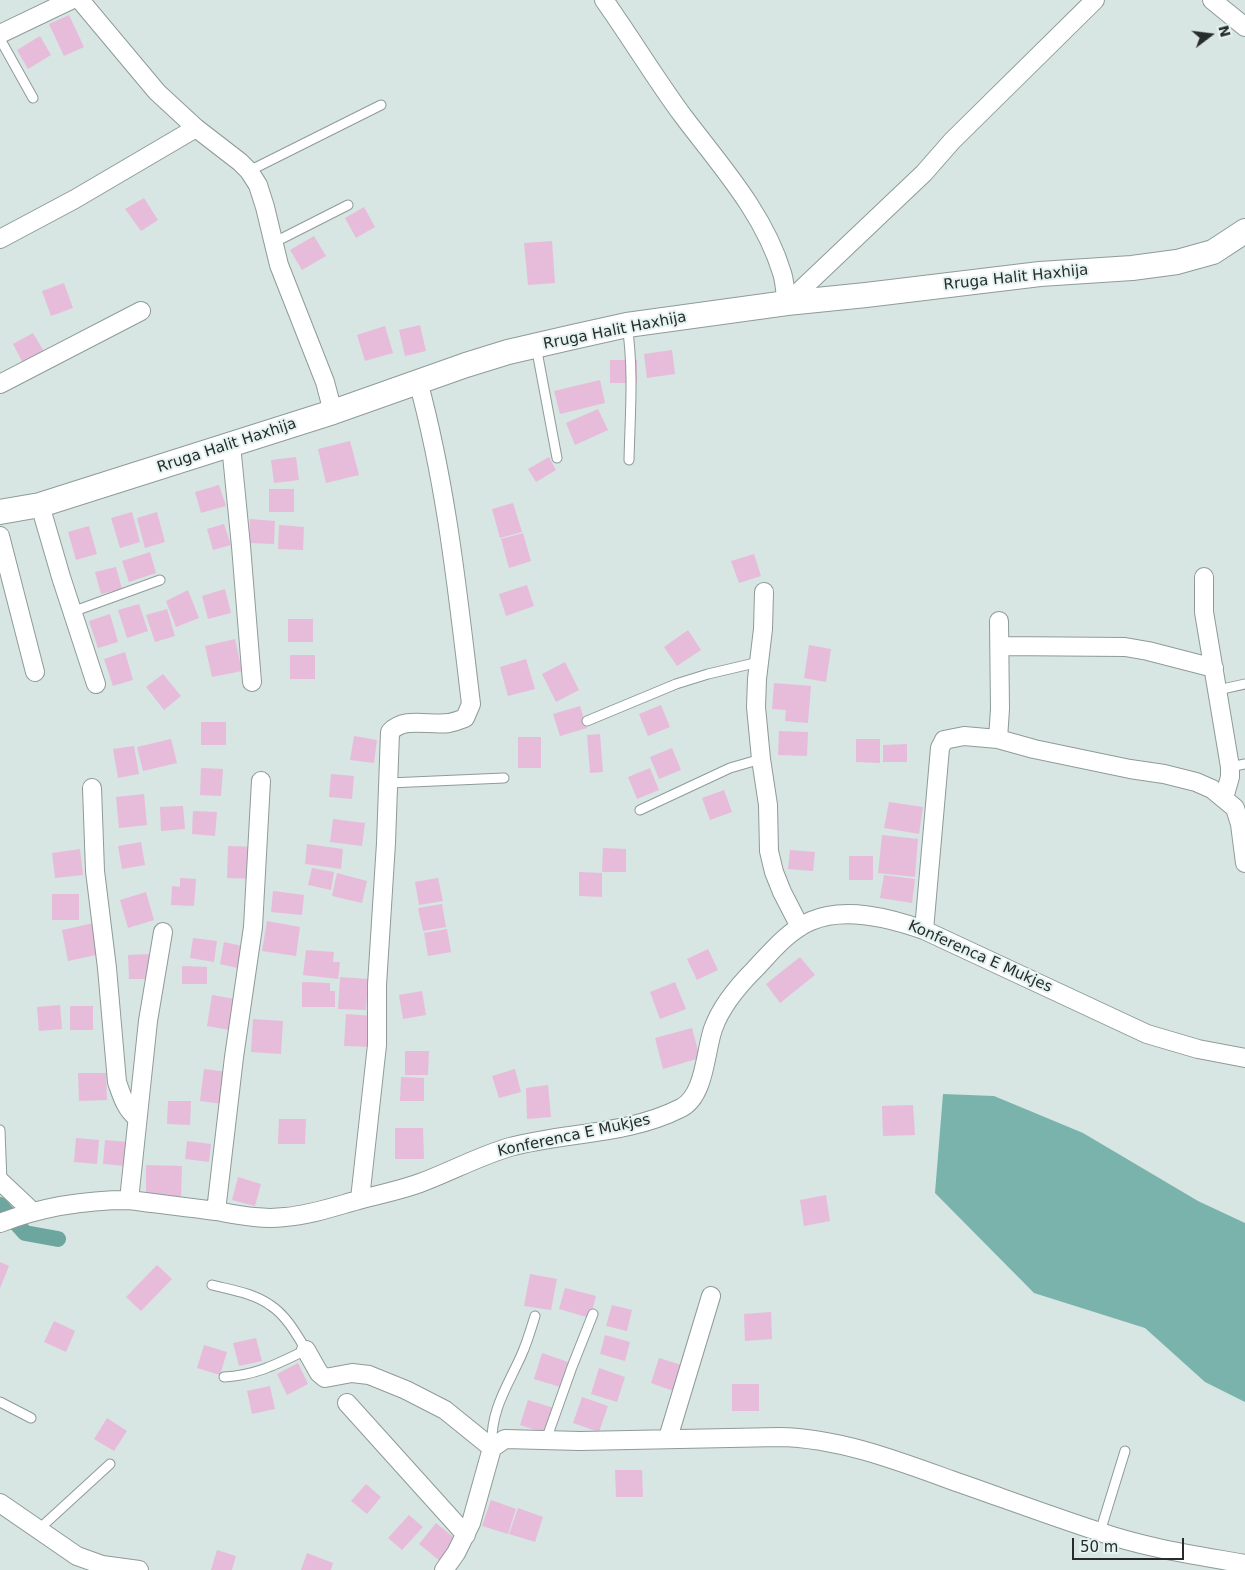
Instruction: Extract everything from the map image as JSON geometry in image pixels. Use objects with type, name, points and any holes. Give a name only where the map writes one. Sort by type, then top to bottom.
[{"type":"street","points":[[0,34],[71,0]]},
{"type":"street","points":[[80,0],[157,92],[196,128],[249,171],[258,185],[279,265],[325,382],[333,412]]},
{"type":"street","points":[[604,0],[682,115],[728,175],[762,224],[782,274],[786,303]]},
{"type":"street","points":[[786,303],[924,174],[952,141],[1095,0]]},
{"type":"street","points":[[1212,0],[1245,27]]},
{"type":"street","points":[[0,239],[75,199],[196,128]]},
{"type":"street","name":"Rruga Halit Haxhija","points":[[0,512],[40,505],[231,445],[491,357],[627,325],[786,303],[1040,274],[1132,268],[1177,262],[1213,252],[1245,231]]},
{"type":"street","points":[[0,384],[141,311]]},
{"type":"street","points":[[360,1199],[377,1045],[377,984],[386,843],[390,732],[396,725],[404,723],[449,723],[465,718],[471,704],[446,513],[431,432],[418,381]]},
{"type":"street","points":[[231,445],[252,682]]},
{"type":"street","points":[[40,505],[96,684]]},
{"type":"street","points":[[0,536],[35,672]]},
{"type":"street","points":[[1204,577],[1204,612],[1218,690],[1237,765],[1230,776],[1224,798]]},
{"type":"street","points":[[764,592],[756,707],[768,805],[769,851],[774,872],[782,892],[800,927]]},
{"type":"street","points":[[998,739],[1000,709],[999,621]]},
{"type":"street","points":[[1000,646],[1125,647],[1214,668]]},
{"type":"street","points":[[924,930],[940,748],[944,740],[953,737],[998,739],[1034,749],[1196,782],[1212,789],[1235,808],[1238,814],[1245,863]]},
{"type":"street","points":[[216,1211],[234,1057],[253,927],[261,781]]},
{"type":"street","points":[[92,788],[95,871],[107,968],[117,1082],[129,1111],[137,1118]]},
{"type":"street","name":"Konferenca E Mukjes","points":[[0,1223],[26,1214],[91,1202],[129,1200],[265,1218],[284,1218],[326,1210],[417,1184],[483,1156],[510,1147],[628,1126],[655,1118],[684,1107],[693,1098],[699,1084],[712,1030],[719,1013],[752,971],[800,927],[811,920],[823,917],[848,914],[892,920],[924,930],[1147,1034],[1198,1049],[1245,1058]]},
{"type":"street","points":[[129,1200],[148,1021],[163,932]]},
{"type":"street","points":[[1,1182],[26,1214]]},
{"type":"street","points":[[668,1438],[711,1296]]},
{"type":"street","points":[[306,1350],[319,1373],[325,1378],[352,1373],[368,1375],[406,1390],[445,1410],[492,1448]]},
{"type":"street","points":[[347,1403],[466,1535]]},
{"type":"street","points":[[444,1570],[456,1553],[471,1523],[492,1448],[505,1439],[611,1441],[668,1438],[803,1437],[896,1460],[1100,1532],[1152,1548],[1245,1564]]},
{"type":"street","points":[[0,1503],[77,1556],[102,1565],[139,1570]]},
{"type":"lane","points":[[0,39],[33,98]]},
{"type":"lane","points":[[249,171],[382,105]]},
{"type":"lane","points":[[273,243],[348,205]]},
{"type":"lane","points":[[627,325],[632,374],[629,460]]},
{"type":"lane","points":[[536,346],[557,458]]},
{"type":"lane","points":[[72,612],[160,580]]},
{"type":"lane","points":[[587,720],[676,684],[759,662]]},
{"type":"lane","points":[[1218,690],[1245,684]]},
{"type":"lane","points":[[640,810],[730,768],[761,759]]},
{"type":"lane","points":[[388,783],[504,778]]},
{"type":"lane","points":[[0,1130],[1,1182]]},
{"type":"lane","points":[[212,1285],[245,1293],[270,1304],[282,1315],[306,1350],[261,1371],[243,1376],[224,1377]]},
{"type":"lane","points":[[546,1440],[593,1314]]},
{"type":"lane","points":[[492,1448],[491,1430],[501,1395],[522,1355],[535,1316]]},
{"type":"lane","points":[[0,1402],[31,1418]]},
{"type":"lane","points":[[1100,1532],[1125,1452]]},
{"type":"lane","points":[[38,1530],[110,1464]]},
{"type":"green space","points":[[943,1094],[994,1096],[1083,1133],[1198,1201],[1245,1223],[1245,1402],[1205,1382],[1145,1328],[1034,1293],[935,1193]]},
{"type":"building","points":[[69,15],[84,47],[64,56],[49,24]]},
{"type":"building","points":[[40,36],[51,55],[28,69],[17,50]]},
{"type":"building","points":[[144,198],[158,220],[141,231],[125,209]]},
{"type":"building","points":[[364,207],[375,227],[356,238],[345,218]]},
{"type":"building","points":[[314,236],[326,256],[302,270],[290,250]]},
{"type":"building","points":[[552,241],[555,283],[528,285],[524,243]]},
{"type":"building","points":[[64,283],[73,308],[51,316],[42,291]]},
{"type":"building","points":[[420,325],[426,351],[405,356],[399,330]]},
{"type":"building","points":[[385,326],[393,353],[365,361],[357,335]]},
{"type":"building","points":[[33,333],[46,355],[25,367],[13,344]]},
{"type":"building","points":[[672,350],[675,374],[647,378],[644,354]]},
{"type":"building","points":[[610,360],[637,360],[637,383],[610,383]]},
{"type":"building","points":[[600,380],[605,403],[560,414],[554,391]]},
{"type":"building","points":[[598,409],[608,430],[575,445],[566,423]]},
{"type":"building","points":[[350,441],[359,475],[326,483],[318,449]]},
{"type":"building","points":[[296,457],[299,480],[274,483],[271,460]]},
{"type":"building","points":[[549,457],[556,470],[536,482],[528,469]]},
{"type":"building","points":[[219,485],[226,506],[201,513],[195,492]]},
{"type":"building","points":[[269,489],[294,489],[294,512],[269,512]]},
{"type":"building","points":[[513,503],[522,532],[500,538],[492,509]]},
{"type":"building","points":[[132,512],[140,542],[120,548],[111,518]]},
{"type":"building","points":[[157,512],[165,542],[145,548],[137,518]]},
{"type":"building","points":[[250,519],[275,521],[274,544],[249,543]]},
{"type":"building","points":[[224,524],[231,545],[213,550],[207,529]]},
{"type":"building","points":[[279,525],[304,527],[303,550],[278,549]]},
{"type":"building","points":[[89,526],[97,554],[76,560],[68,532]]},
{"type":"building","points":[[523,533],[531,561],[509,568],[501,539]]},
{"type":"building","points":[[150,552],[156,573],[129,582],[122,561]]},
{"type":"building","points":[[754,554],[761,576],[739,583],[731,561]]},
{"type":"building","points":[[116,567],[122,589],[101,594],[95,572]]},
{"type":"building","points":[[527,585],[534,606],[506,616],[499,594]]},
{"type":"building","points":[[225,589],[231,613],[208,619],[202,596]]},
{"type":"building","points":[[188,590],[199,618],[176,627],[166,601]]},
{"type":"building","points":[[139,604],[148,631],[127,638],[118,610]]},
{"type":"building","points":[[167,609],[175,636],[155,642],[146,615]]},
{"type":"building","points":[[110,614],[118,642],[98,648],[89,621]]},
{"type":"building","points":[[288,619],[313,619],[313,642],[288,642]]},
{"type":"building","points":[[688,630],[701,650],[677,666],[664,647]]},
{"type":"building","points":[[235,639],[242,671],[212,677],[205,646]]},
{"type":"building","points":[[809,645],[831,649],[826,682],[804,678]]},
{"type":"building","points":[[125,652],[133,680],[113,686],[104,659]]},
{"type":"building","points":[[290,655],[315,655],[315,679],[290,679]]},
{"type":"building","points":[[526,659],[535,689],[508,696],[500,667]]},
{"type":"building","points":[[565,662],[579,690],[556,702],[542,674]]},
{"type":"building","points":[[163,674],[181,696],[164,710],[146,687]]},
{"type":"building","points":[[774,683],[811,686],[808,723],[785,721],[786,710],[772,709]]},
{"type":"building","points":[[661,705],[670,727],[648,736],[639,714]]},
{"type":"building","points":[[580,706],[587,728],[560,736],[553,714]]},
{"type":"building","points":[[201,722],[226,722],[226,745],[201,745]]},
{"type":"building","points":[[779,731],[808,732],[807,756],[778,755]]},
{"type":"building","points":[[600,734],[603,772],[590,773],[587,735]]},
{"type":"building","points":[[354,736],[377,740],[374,763],[350,760]]},
{"type":"building","points":[[518,737],[541,737],[541,768],[518,768]]},
{"type":"building","points":[[171,739],[177,763],[143,771],[137,747]]},
{"type":"building","points":[[856,739],[880,739],[880,763],[856,762]]},
{"type":"building","points":[[907,744],[907,762],[883,762],[883,745]]},
{"type":"building","points":[[134,746],[139,774],[118,778],[113,749]]},
{"type":"building","points":[[672,748],[681,770],[659,779],[650,757]]},
{"type":"building","points":[[201,768],[223,769],[221,796],[200,795]]},
{"type":"building","points":[[650,768],[659,790],[637,799],[628,777]]},
{"type":"building","points":[[331,774],[354,776],[352,799],[329,797]]},
{"type":"building","points":[[724,790],[732,812],[710,820],[702,798]]},
{"type":"building","points":[[144,794],[147,825],[119,828],[116,797]]},
{"type":"building","points":[[889,802],[923,807],[919,834],[884,828]]},
{"type":"building","points":[[183,806],[185,829],[161,831],[160,807]]},
{"type":"building","points":[[193,811],[217,812],[215,836],[192,834]]},
{"type":"building","points":[[333,819],[365,823],[362,846],[330,842]]},
{"type":"building","points":[[882,835],[918,839],[915,877],[878,873]]},
{"type":"building","points":[[141,842],[145,865],[122,869],[118,846]]},
{"type":"building","points":[[307,844],[343,849],[341,869],[305,864]]},
{"type":"building","points":[[228,846],[256,847],[256,879],[227,878]]},
{"type":"building","points":[[603,848],[626,849],[626,872],[602,872]]},
{"type":"building","points":[[80,849],[83,875],[55,878],[52,853]]},
{"type":"building","points":[[790,850],[815,852],[813,871],[788,869]]},
{"type":"building","points":[[849,856],[873,856],[873,880],[849,880]]},
{"type":"building","points":[[312,868],[334,872],[331,890],[308,885]]},
{"type":"building","points":[[579,872],[602,873],[602,897],[579,896]]},
{"type":"building","points":[[337,873],[367,881],[362,903],[332,896]]},
{"type":"building","points":[[884,875],[915,879],[912,903],[880,898]]},
{"type":"building","points":[[180,878],[196,879],[194,906],[171,905],[172,886],[180,887]]},
{"type":"building","points":[[438,878],[443,901],[419,905],[415,882]]},
{"type":"building","points":[[273,891],[304,895],[302,915],[271,912]]},
{"type":"building","points":[[146,892],[154,920],[128,928],[120,900]]},
{"type":"building","points":[[52,894],[79,894],[79,920],[52,920]]},
{"type":"building","points":[[442,904],[446,927],[423,931],[418,908]]},
{"type":"building","points":[[267,921],[300,927],[296,956],[262,951]]},
{"type":"building","points":[[94,923],[101,954],[68,961],[62,930]]},
{"type":"building","points":[[447,929],[451,952],[428,956],[424,933]]},
{"type":"building","points":[[193,938],[217,941],[214,962],[190,958]]},
{"type":"building","points":[[224,942],[247,947],[242,969],[220,964]]},
{"type":"building","points":[[708,949],[718,970],[697,980],[687,959]]},
{"type":"building","points":[[306,950],[334,952],[333,962],[340,962],[338,979],[303,975]]},
{"type":"building","points":[[151,954],[152,979],[129,979],[128,955]]},
{"type":"building","points":[[800,957],[815,975],[780,1003],[766,984]]},
{"type":"building","points":[[182,966],[207,967],[207,984],[182,984]]},
{"type":"building","points":[[340,977],[368,979],[366,1010],[338,1009]]},
{"type":"building","points":[[302,982],[330,983],[330,991],[335,991],[335,1007],[302,1007]]},
{"type":"building","points":[[675,982],[686,1009],[660,1019],[650,992]]},
{"type":"building","points":[[422,991],[426,1015],[403,1019],[399,995]]},
{"type":"building","points":[[212,995],[241,1000],[235,1031],[207,1026]]},
{"type":"building","points":[[60,1005],[62,1029],[39,1031],[37,1007]]},
{"type":"building","points":[[70,1006],[93,1006],[93,1030],[70,1030]]},
{"type":"building","points":[[346,1014],[374,1016],[373,1047],[344,1046]]},
{"type":"building","points":[[253,1019],[283,1021],[281,1054],[251,1052]]},
{"type":"building","points":[[692,1028],[700,1058],[663,1069],[655,1038]]},
{"type":"building","points":[[405,1051],[429,1051],[428,1075],[405,1075]]},
{"type":"building","points":[[204,1069],[228,1072],[223,1104],[200,1101]]},
{"type":"building","points":[[515,1069],[521,1092],[499,1098],[492,1076]]},
{"type":"building","points":[[78,1073],[106,1073],[107,1100],[79,1101]]},
{"type":"building","points":[[401,1077],[424,1078],[424,1101],[400,1101]]},
{"type":"building","points":[[548,1085],[551,1117],[527,1119],[526,1088]]},
{"type":"building","points":[[168,1101],[191,1101],[190,1125],[167,1124]]},
{"type":"building","points":[[913,1105],[915,1135],[883,1136],[882,1106]]},
{"type":"building","points":[[279,1119],[306,1119],[305,1144],[278,1144]]},
{"type":"building","points":[[395,1128],[423,1128],[424,1159],[395,1159]]},
{"type":"building","points":[[76,1138],[99,1140],[97,1164],[74,1162]]},
{"type":"building","points":[[105,1140],[128,1142],[126,1166],[103,1164]]},
{"type":"building","points":[[187,1141],[211,1144],[209,1162],[185,1159]]},
{"type":"building","points":[[146,1165],[182,1166],[181,1196],[146,1196]]},
{"type":"building","points":[[238,1177],[261,1184],[255,1206],[232,1200]]},
{"type":"building","points":[[826,1195],[830,1221],[804,1226],[800,1200]]},
{"type":"building","points":[[0,1262],[9,1266],[0,1288]]},
{"type":"building","points":[[157,1265],[172,1279],[141,1311],[126,1297]]},
{"type":"building","points":[[530,1274],[557,1279],[551,1310],[524,1306]]},
{"type":"building","points":[[565,1288],[596,1296],[590,1318],[559,1309]]},
{"type":"building","points":[[612,1305],[632,1310],[627,1331],[606,1326]]},
{"type":"building","points":[[771,1312],[772,1339],[745,1341],[744,1314]]},
{"type":"building","points":[[54,1321],[75,1331],[66,1352],[44,1342]]},
{"type":"building","points":[[605,1335],[630,1342],[625,1361],[600,1354]]},
{"type":"building","points":[[256,1338],[262,1361],[239,1366],[233,1343]]},
{"type":"building","points":[[204,1345],[227,1352],[220,1375],[197,1368]]},
{"type":"building","points":[[542,1353],[568,1362],[560,1387],[534,1379]]},
{"type":"building","points":[[659,1358],[685,1366],[676,1392],[651,1383]]},
{"type":"building","points":[[298,1363],[308,1384],[287,1395],[277,1374]]},
{"type":"building","points":[[599,1368],[625,1377],[617,1402],[591,1394]]},
{"type":"building","points":[[732,1384],[759,1384],[759,1411],[732,1411]]},
{"type":"building","points":[[270,1386],[275,1409],[252,1414],[247,1391]]},
{"type":"building","points":[[582,1397],[608,1406],[599,1432],[573,1423]]},
{"type":"building","points":[[528,1400],[554,1408],[545,1433],[520,1425]]},
{"type":"building","points":[[107,1418],[127,1431],[114,1451],[94,1439]]},
{"type":"building","points":[[615,1470],[642,1470],[643,1497],[616,1497]]},
{"type":"building","points":[[366,1484],[381,1497],[367,1514],[351,1501]]},
{"type":"building","points":[[491,1500],[516,1509],[508,1534],[482,1526]]},
{"type":"building","points":[[518,1508],[543,1517],[535,1542],[509,1534]]},
{"type":"building","points":[[409,1515],[423,1527],[402,1550],[388,1538]]},
{"type":"building","points":[[436,1523],[457,1540],[440,1561],[419,1544]]},
{"type":"building","points":[[217,1550],[236,1556],[232,1570],[211,1570]]},
{"type":"building","points":[[307,1553],[333,1563],[331,1570],[301,1570]]},
{"type":"waterway","points":[[0,1205],[25,1233],[58,1239]]}]
